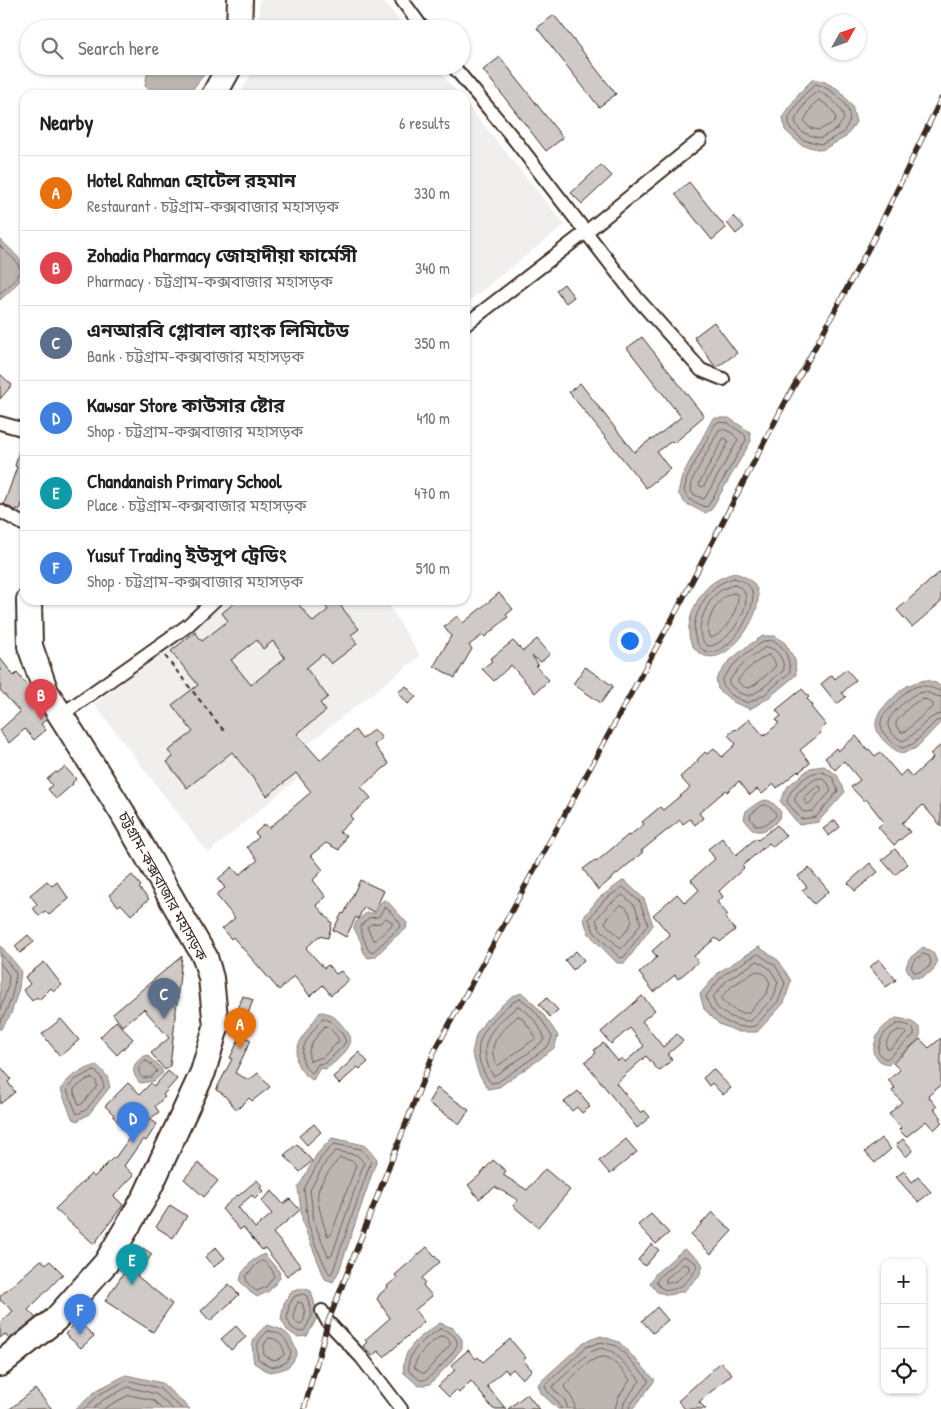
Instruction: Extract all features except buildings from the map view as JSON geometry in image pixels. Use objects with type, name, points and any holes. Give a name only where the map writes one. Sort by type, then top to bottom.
[{"type":"highway","points":[[239,20],[240,0]]},
{"type":"highway","points":[[217,90],[225,75]]},
{"type":"highway","name":"চট্টগ্রাম-কক্সবাজার মহাসড়ক","points":[[0,1364],[55,1320],[106,1263],[146,1195],[203,1072],[216,1027],[211,978],[205,957],[122,812],[46,692],[30,646],[29,605]]},
{"type":"street","points":[[402,0],[416,20]]},
{"type":"street","points":[[461,75],[514,139],[636,297],[701,370],[723,379]]},
{"type":"street","points":[[470,321],[587,232],[700,140]]},
{"type":"street","points":[[0,424],[20,429]]},
{"type":"street","points":[[0,511],[20,522]]},
{"type":"street","points":[[61,715],[187,626],[210,605]]},
{"type":"street","points":[[322,1311],[328,1322],[362,1358],[401,1409]]},
{"type":"path","points":[[158,646],[224,731]]},
{"type":"shaded area","points":[[259,0],[383,0],[399,20],[260,20]]},
{"type":"shaded area","points":[[250,75],[443,75],[455,90],[243,90]]},
{"type":"shaded area","points":[[470,108],[565,225],[470,300]]},
{"type":"shaded area","points":[[223,605],[389,605],[420,656],[308,744],[302,738],[291,746],[309,769],[208,853],[94,704]]},
{"type":"water","points":[[147,75],[204,75],[192,90],[149,90],[145,86]]},
{"type":"water","points":[[813,79],[823,81],[838,89],[852,106],[856,122],[846,137],[822,150],[801,145],[785,130],[783,117],[799,93]]},
{"type":"water","points":[[0,239],[20,260],[20,279],[0,300]]},
{"type":"water","points":[[713,418],[729,418],[750,432],[751,441],[711,510],[705,513],[685,503],[678,493],[682,476]]},
{"type":"water","points":[[734,573],[748,578],[756,586],[758,600],[750,625],[742,637],[722,654],[711,657],[701,654],[694,648],[690,639],[690,620],[693,609],[710,585]]},
{"type":"water","points":[[763,636],[775,636],[785,643],[795,660],[796,675],[767,699],[750,709],[733,702],[718,689],[716,679],[728,662]]},
{"type":"water","points":[[926,680],[936,683],[941,687],[941,722],[916,748],[902,754],[881,737],[876,725],[877,719],[882,709],[902,689]]},
{"type":"water","points":[[824,766],[837,775],[845,792],[818,822],[799,825],[780,801],[788,786],[810,768]]},
{"type":"water","points":[[766,800],[776,806],[781,812],[780,816],[768,829],[756,831],[744,819],[746,811],[759,802]]},
{"type":"water","points":[[624,880],[644,899],[653,925],[625,963],[617,963],[589,934],[583,918],[599,898]]},
{"type":"water","points":[[384,900],[407,923],[406,929],[375,957],[368,958],[363,951],[354,928],[356,922],[366,913],[375,913],[380,903]]},
{"type":"water","points":[[0,945],[21,970],[19,988],[11,1014],[0,1030]]},
{"type":"water","points":[[759,947],[779,961],[791,981],[784,1003],[757,1032],[739,1032],[719,1024],[704,1009],[700,994],[719,972]]},
{"type":"water","points":[[923,947],[933,952],[937,962],[933,971],[920,978],[911,977],[906,967],[909,959]]},
{"type":"water","points":[[522,993],[542,1013],[558,1036],[554,1048],[499,1087],[488,1089],[479,1074],[472,1053],[476,1035],[486,1020],[512,996]]},
{"type":"water","points":[[320,1012],[329,1014],[336,1019],[348,1032],[351,1040],[347,1050],[326,1069],[320,1068],[313,1080],[301,1070],[297,1063],[296,1055],[301,1040]]},
{"type":"water","points":[[896,1018],[914,1023],[920,1029],[920,1033],[917,1040],[888,1065],[880,1061],[873,1053],[879,1032]]},
{"type":"water","points":[[147,1055],[161,1068],[163,1073],[154,1081],[140,1083],[134,1074],[134,1067],[138,1060]]},
{"type":"water","points":[[97,1065],[107,1076],[110,1087],[89,1114],[77,1121],[72,1118],[61,1090],[67,1080],[81,1071]]},
{"type":"water","points":[[332,1138],[364,1145],[377,1159],[339,1271],[333,1282],[325,1279],[303,1224],[298,1188],[317,1154]]},
{"type":"water","points":[[684,1249],[699,1259],[703,1266],[699,1276],[684,1291],[669,1295],[657,1292],[650,1283],[656,1273]]},
{"type":"water","points":[[264,1254],[279,1271],[280,1278],[269,1291],[257,1297],[240,1281],[242,1273],[252,1261]]},
{"type":"water","points":[[303,1288],[311,1291],[318,1316],[307,1336],[297,1337],[287,1330],[281,1319],[284,1303],[291,1292]]},
{"type":"water","points":[[440,1323],[453,1328],[462,1339],[462,1348],[430,1384],[419,1386],[404,1373],[405,1357],[426,1332]]},
{"type":"water","points":[[267,1325],[284,1331],[292,1341],[297,1352],[290,1365],[269,1372],[254,1363],[253,1350],[255,1337]]},
{"type":"water","points":[[601,1336],[619,1342],[655,1380],[633,1409],[558,1409],[541,1393],[538,1384],[584,1342]]},
{"type":"water","points":[[126,1375],[162,1383],[190,1409],[76,1409],[97,1390]]},
{"type":"railway","points":[[304,1409],[328,1322],[434,1052],[678,608],[780,412],[873,240],[941,99]]},
{"type":"place","name":"Zohadia Pharmacy জোহাদীয়া ফার্মেসী","points":[[41,720]]},
{"type":"place","name":"এনআরবি গ্লোবাল ব্যাংক লিমিটেড","points":[[164,1019]]},
{"type":"place","name":"Hotel Rahman হোটেল রহমান","points":[[240,1049]]},
{"type":"place","name":"Kawsar Store কাউসার ষ্টোর","points":[[133,1143]]},
{"type":"place","name":"Chandanaish Primary School","points":[[132,1285]]},
{"type":"place","name":"Yusuf Trading ইউসুপ ট্রেডিং","points":[[80,1335]]}]
